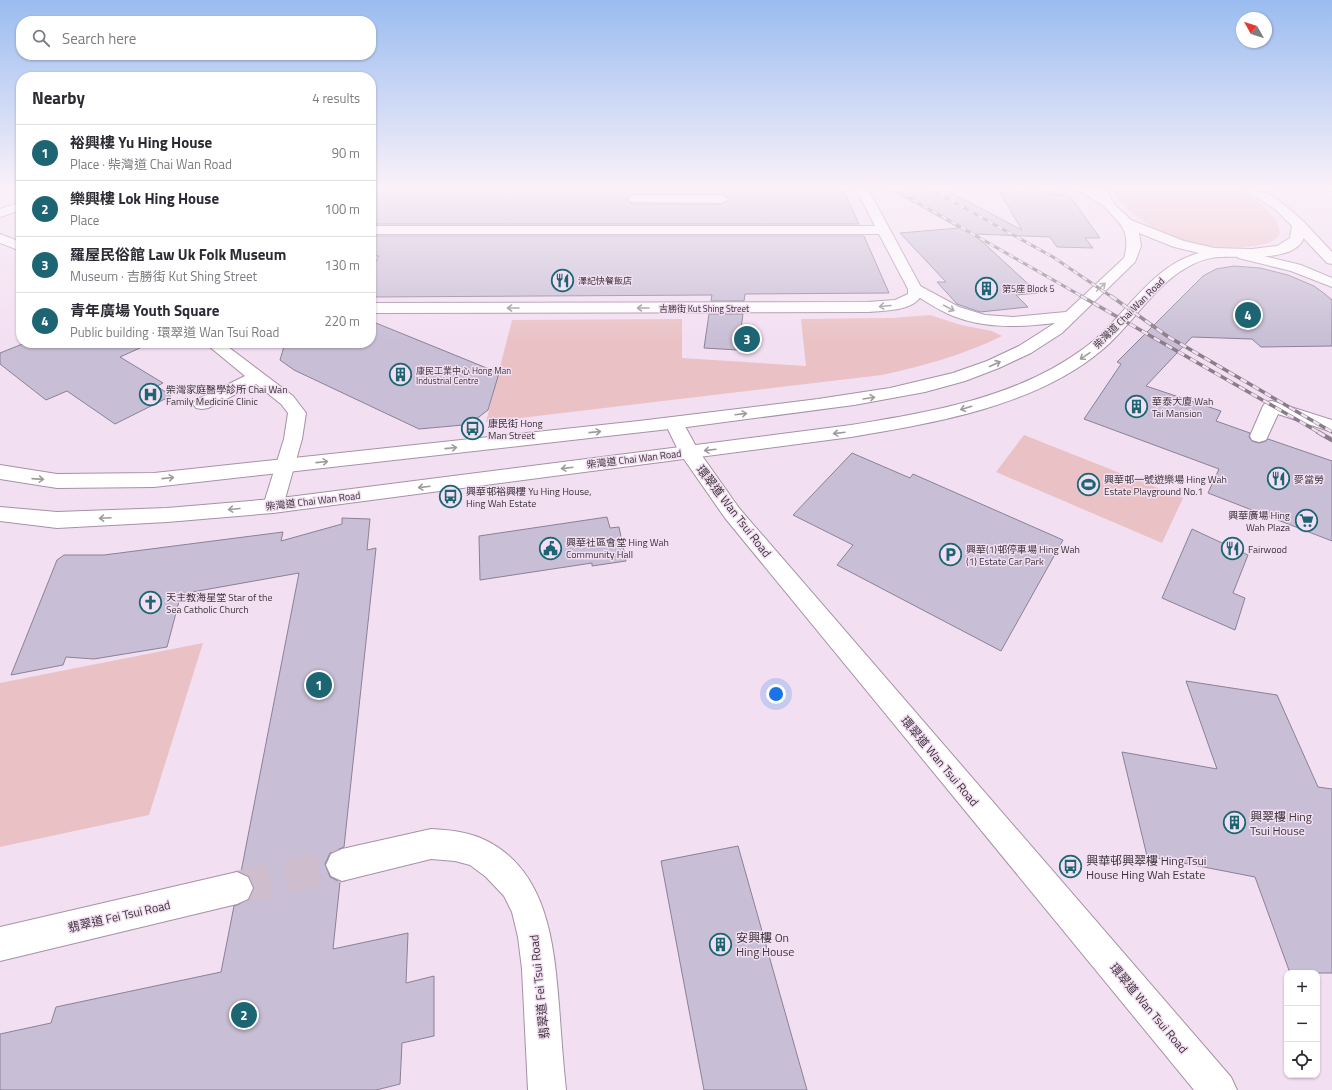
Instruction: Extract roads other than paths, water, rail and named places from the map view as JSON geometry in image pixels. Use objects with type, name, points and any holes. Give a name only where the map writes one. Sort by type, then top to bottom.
[{"type":"main road","points":[[4,240],[16,246]]},
{"type":"main road","points":[[889,240],[915,289],[958,313],[990,320],[1019,321],[1069,316]]},
{"type":"main road","name":"柴灣道 Chai Wan Road","points":[[0,472],[23,478],[81,482],[154,480],[674,423],[869,398],[930,386],[990,366],[1026,348],[1056,330],[1130,259],[1135,247],[1134,240]]},
{"type":"main road","name":"柴灣道 Chai Wan Road","points":[[1171,240],[1218,253],[1243,255],[1274,251],[1288,246],[1296,240]]},
{"type":"main road","points":[[1313,240],[1332,260]]},
{"type":"main road","name":"柴灣道 Chai Wan Road","points":[[0,514],[57,520],[167,515],[273,506],[895,424],[958,410],[1012,392],[1060,371],[1089,354],[1106,339],[1172,270],[1185,262],[1218,253]]},
{"type":"main road","points":[[1243,255],[1296,268],[1332,283]]},
{"type":"main road","name":"吉勝街 Kut Shing Street","points":[[376,308],[868,307],[899,304],[910,300],[915,294],[915,289]]},
{"type":"main road","points":[[219,348],[287,400],[297,413],[293,439],[273,506]]},
{"type":"main road","points":[[202,404],[257,377]]},
{"type":"main road","points":[[1259,436],[1272,406],[1332,426]]},
{"type":"main road","name":"環翠道 Wan Tsui Road","points":[[674,423],[689,452],[732,513],[1218,1090]]},
{"type":"main road","name":"翡翠道 Fei Tsui Road","points":[[342,865],[431,844],[455,846],[477,852],[496,866],[515,885],[527,908],[535,937],[539,969],[547,1090]]},
{"type":"main road","name":"翡翠道 Fei Tsui Road","points":[[0,944],[237,888]]},
{"type":"tunnel","points":[[237,888],[342,865]]},
{"type":"railway","points":[[983,240],[1083,297]]},
{"type":"railway","points":[[1022,240],[1053,257],[1112,297]]},
{"type":"railway","points":[[1081,296],[1320,433]]},
{"type":"railway","points":[[1111,296],[1167,336],[1332,432]]},
{"type":"railway","points":[[1318,432],[1332,440]]},
{"type":"place","name":"澤記快餐飯店","points":[[563,280]]},
{"type":"place","name":"第5座 Block 5","points":[[987,288]]},
{"type":"place","name":"青年廣場 Youth Square","points":[[1248,315]]},
{"type":"place","name":"羅屋民俗館 Law Uk Folk Museum","points":[[747,339]]},
{"type":"place","name":"康民工業中心 Hong Man Industrial Centre","points":[[400,375]]},
{"type":"place","name":"柴灣家庭醫學診所 Chai Wan Family Medicine Clinic","points":[[150,395]]},
{"type":"place","name":"華泰大廈 Wah Tai Mansion","points":[[1137,407]]},
{"type":"place","name":"康民街 Hong Man Street","points":[[473,429]]},
{"type":"place","name":"麥當勞","points":[[1279,479]]},
{"type":"place","name":"興華邨一號遊樂場 Hing Wah Estate Playground No.1","points":[[1088,485]]},
{"type":"place","name":"興華邨裕興樓 Yu Hing House, Hing Wah Estate","points":[[451,497]]},
{"type":"place","name":"興華廣場 Hing Wah Plaza","points":[[1306,521]]},
{"type":"place","name":"興華社區會堂 Hing Wah Community Hall","points":[[551,548]]},
{"type":"place","name":"Fairwood","points":[[1232,549]]},
{"type":"place","name":"興華(1)邨停車場 Hing Wah (1) Estate Car Park","points":[[950,555]]},
{"type":"place","name":"天主教海星堂 Star of the Sea Catholic Church","points":[[151,603]]},
{"type":"place","name":"裕興樓 Yu Hing House","points":[[319,685]]},
{"type":"place","name":"興翠樓 Hing Tsui House","points":[[1235,823]]},
{"type":"place","name":"興華邨興翠樓 Hing Tsui House Hing Wah Estate","points":[[1071,867]]},
{"type":"place","name":"安興樓 On Hing House","points":[[721,944]]},
{"type":"place","name":"樂興樓 Lok Hing House","points":[[244,1015]]}]
